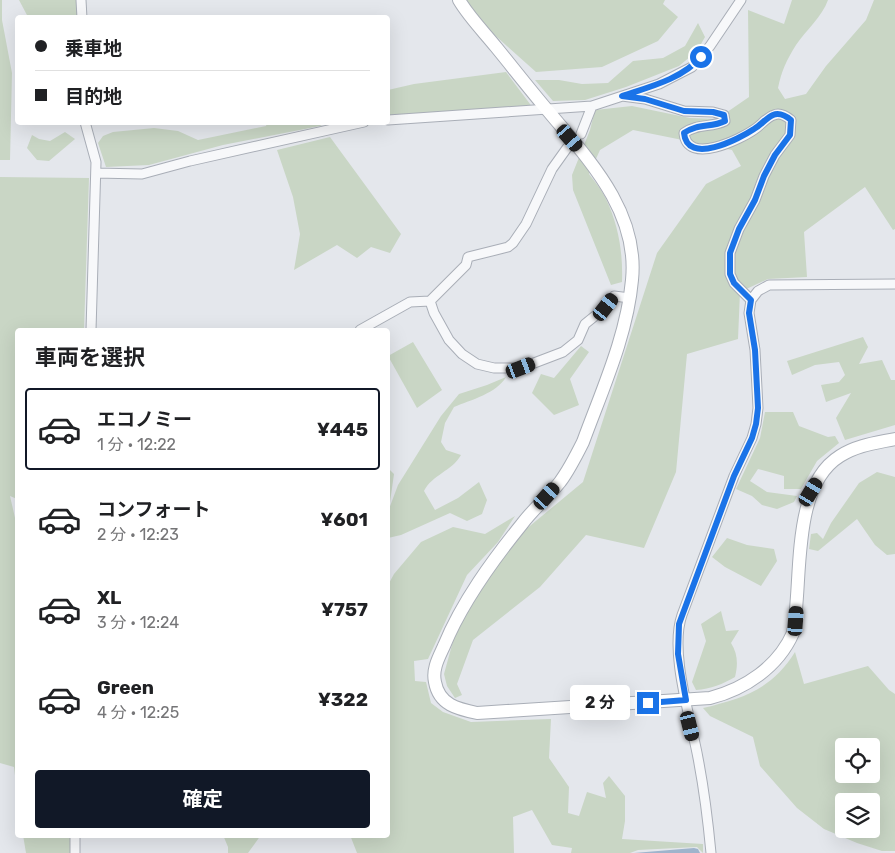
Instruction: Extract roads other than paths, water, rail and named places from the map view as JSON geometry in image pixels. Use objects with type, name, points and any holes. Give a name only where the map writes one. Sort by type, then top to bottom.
[{"type":"street","points":[[81,0],[82,15]]},
{"type":"street","points":[[459,0],[594,166],[618,206],[628,232],[631,245],[632,278],[624,325],[575,460],[560,482],[522,524],[470,594],[450,631],[436,664],[434,681],[441,697],[456,709],[477,713],[686,700],[727,694],[760,674],[788,646],[793,633],[805,512],[811,492],[823,472],[839,456],[864,445],[895,439]]},
{"type":"street","points":[[390,120],[545,107],[592,106],[659,84],[692,68],[710,46],[741,0]]},
{"type":"street","points":[[622,96],[645,99],[684,111],[713,112],[724,115],[725,121],[719,124],[691,128],[684,133],[685,139],[690,145],[704,150],[738,138],[755,129],[774,114],[783,114],[791,120],[790,135],[775,155],[764,176],[730,253],[730,274],[734,283],[751,300]]},
{"type":"street","points":[[580,134],[592,106]]},
{"type":"street","points":[[86,125],[95,156],[96,174],[91,328]]},
{"type":"street","points":[[96,174],[142,174],[190,161],[351,125]]},
{"type":"street","points":[[364,328],[410,302],[430,300],[466,265],[468,258],[508,247],[514,243],[526,224],[552,169],[567,148]]},
{"type":"street","points":[[712,853],[698,758],[678,654],[679,624],[734,476],[752,438],[756,424],[758,408],[755,350],[749,313],[751,300],[758,292],[770,285],[895,284]]},
{"type":"street","points":[[430,300],[434,313],[449,340],[462,354],[477,364],[494,368],[521,368],[563,352],[578,340],[585,324],[606,307],[614,296],[630,298]]},
{"type":"street","points":[[75,838],[75,853]]},
{"type":"water","points":[[698,849],[700,853],[634,853]]}]
